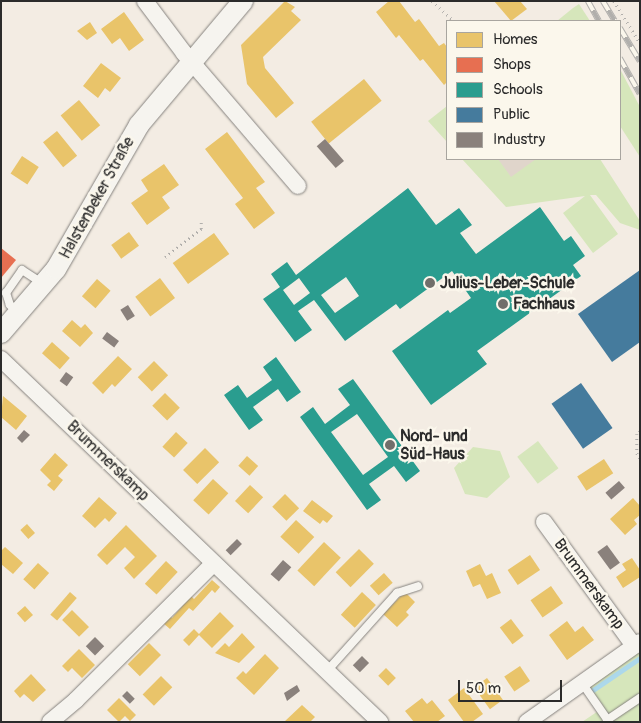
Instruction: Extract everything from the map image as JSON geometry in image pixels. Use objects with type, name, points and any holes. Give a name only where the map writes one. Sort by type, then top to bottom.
[{"type":"street","points":[[145,1],[191,61],[298,186]]},
{"type":"street","name":"Halstenbeker Straße","points":[[1,333],[45,284],[76,239],[138,125],[244,1]]},
{"type":"street","name":"Brummerskamp","points":[[1,359],[380,722]]},
{"type":"street","name":"Brummerskamp","points":[[527,722],[637,644],[544,522]]},
{"type":"street","points":[[50,722],[76,700],[214,563]]},
{"type":"lane","points":[[19,315],[10,306],[6,293],[22,270],[45,284]]},
{"type":"lane","points":[[327,671],[397,593],[418,586]]},
{"type":"lane","points":[[582,683],[608,721],[640,698]]},
{"type":"path","points":[[432,1],[453,20]]},
{"type":"path","points":[[614,1],[640,44]]},
{"type":"path","points":[[165,257],[201,229],[201,219]]},
{"type":"path","points":[[640,432],[637,434],[637,453],[640,458]]},
{"type":"green space","points":[[579,4],[589,20],[558,20]]},
{"type":"green space","points":[[621,71],[640,107],[640,157],[621,128]]},
{"type":"green space","points":[[446,107],[446,141],[428,121]]},
{"type":"green space","points":[[463,160],[601,160],[640,221],[640,230],[620,223],[596,195],[590,195],[618,234],[593,253],[563,213],[585,196],[506,207]]},
{"type":"green space","points":[[538,441],[558,468],[538,484],[517,457]]},
{"type":"green space","points":[[473,447],[500,451],[510,477],[487,498],[465,494],[454,468]]},
{"type":"green space","points":[[640,649],[640,722],[582,722],[604,707],[589,686]]},
{"type":"building: Homes","points":[[285,1],[295,7],[291,11],[301,20],[263,57],[265,68],[294,103],[276,118],[247,84],[241,45]]},
{"type":"building: Homes","points":[[389,1],[399,1],[415,22],[419,19],[439,46],[444,43],[446,46],[446,83],[444,85],[423,59],[420,61],[399,35],[396,38],[376,12]]},
{"type":"building: Homes","points":[[494,1],[520,1],[527,9],[510,20]]},
{"type":"building: Homes","points":[[124,12],[144,40],[129,51],[120,38],[112,44],[101,29]]},
{"type":"building: Homes","points":[[90,22],[97,33],[87,40],[77,31]]},
{"type":"building: Homes","points":[[101,63],[121,78],[110,92],[105,88],[98,98],[83,86]]},
{"type":"building: Homes","points":[[364,79],[382,101],[329,144],[311,122]]},
{"type":"building: Homes","points":[[79,100],[100,125],[82,141],[61,115]]},
{"type":"building: Homes","points":[[57,131],[77,156],[63,167],[43,142]]},
{"type":"building: Homes","points":[[227,132],[265,182],[256,188],[275,213],[254,229],[235,204],[243,198],[205,149]]},
{"type":"building: Homes","points":[[22,156],[39,167],[27,185],[11,174]]},
{"type":"building: Homes","points":[[164,164],[179,185],[162,197],[170,208],[147,225],[131,203],[148,191],[141,180]]},
{"type":"building: Homes","points":[[129,232],[139,246],[121,259],[111,245]]},
{"type":"building: Homes","points":[[214,233],[229,254],[188,284],[173,263]]},
{"type":"building: Homes","points":[[160,278],[175,298],[150,317],[135,297]]},
{"type":"building: Homes","points":[[97,279],[111,291],[95,308],[82,296]]},
{"type":"building: Homes","points":[[72,320],[81,328],[85,324],[93,333],[80,347],[62,331]]},
{"type":"building: Homes","points":[[52,342],[70,358],[60,369],[42,353]]},
{"type":"building: Homes","points":[[118,356],[132,369],[115,387],[112,384],[103,394],[92,383]]},
{"type":"building: Homes","points":[[154,361],[168,375],[152,391],[138,377]]},
{"type":"building: Homes","points":[[165,393],[180,408],[167,421],[152,406]]},
{"type":"building: Homes","points":[[3,396],[27,416],[16,430],[1,417]]},
{"type":"building: Homes","points":[[176,432],[188,443],[174,458],[162,447]]},
{"type":"building: Homes","points":[[205,448],[219,462],[197,484],[183,470]]},
{"type":"building: Homes","points":[[55,453],[68,465],[58,476],[63,480],[54,491],[47,485],[51,481],[40,470]]},
{"type":"building: Homes","points":[[247,456],[258,466],[249,476],[238,466]]},
{"type":"building: Homes","points":[[604,459],[613,473],[586,491],[577,476]]},
{"type":"building: Homes","points":[[213,479],[228,493],[209,515],[193,500]]},
{"type":"building: Homes","points":[[250,485],[263,497],[248,513],[235,501]]},
{"type":"building: Homes","points":[[285,494],[299,508],[286,521],[272,507]]},
{"type":"building: Homes","points":[[99,497],[117,513],[109,522],[105,518],[95,528],[82,516]]},
{"type":"building: Homes","points":[[633,498],[640,506],[640,515],[634,520],[637,524],[625,535],[610,519]]},
{"type":"building: Homes","points":[[312,500],[333,516],[327,523],[323,520],[320,524],[303,511]]},
{"type":"building: Homes","points":[[296,520],[314,537],[299,554],[280,537]]},
{"type":"building: Homes","points":[[27,524],[35,533],[28,539],[20,530]]},
{"type":"building: Homes","points":[[126,525],[157,556],[134,579],[124,568],[135,557],[125,547],[107,565],[97,555]]},
{"type":"building: Homes","points":[[324,542],[341,558],[314,586],[297,571]]},
{"type":"building: Homes","points":[[5,547],[23,563],[13,574],[1,564],[1,551]]},
{"type":"building: Homes","points":[[359,549],[374,564],[351,587],[336,572]]},
{"type":"building: Homes","points":[[530,555],[540,570],[518,585],[508,570]]},
{"type":"building: Homes","points":[[632,558],[640,570],[640,577],[623,588],[616,577],[626,570],[622,564]]},
{"type":"building: Homes","points":[[166,561],[178,572],[157,595],[145,584]]},
{"type":"building: Homes","points":[[38,563],[49,573],[34,589],[23,579]]},
{"type":"building: Homes","points":[[480,564],[486,576],[492,573],[501,593],[487,599],[480,584],[473,587],[466,571]]},
{"type":"building: Homes","points":[[384,573],[393,583],[379,595],[370,586]]},
{"type":"building: Homes","points":[[212,580],[220,587],[215,593],[212,590],[193,611],[189,608],[170,629],[163,623],[169,615],[172,618],[191,596],[194,599]]},
{"type":"building: Homes","points":[[551,586],[563,603],[543,618],[531,600]]},
{"type":"building: Homes","points":[[70,592],[77,598],[57,621],[50,615]]},
{"type":"building: Homes","points":[[362,592],[376,605],[355,628],[341,615]]},
{"type":"building: Homes","points":[[405,592],[415,602],[406,612],[409,615],[397,627],[383,614]]},
{"type":"building: Homes","points":[[25,606],[33,615],[25,622],[17,613]]},
{"type":"building: Homes","points":[[72,610],[89,627],[79,637],[62,620]]},
{"type":"building: Homes","points":[[220,612],[234,626],[212,648],[199,635],[189,646],[183,640],[194,629],[199,634]]},
{"type":"building: Homes","points":[[511,619],[524,636],[512,644],[500,627]]},
{"type":"building: Homes","points":[[567,621],[575,632],[583,626],[594,640],[567,660],[549,635]]},
{"type":"building: Homes","points":[[242,633],[255,647],[239,663],[215,653],[225,643],[229,647]]},
{"type":"building: Homes","points":[[149,643],[161,655],[140,676],[128,664]]},
{"type":"building: Homes","points":[[79,649],[95,665],[82,678],[72,668],[68,672],[62,666]]},
{"type":"building: Homes","points":[[265,654],[279,668],[254,695],[236,678],[243,671],[246,674]]},
{"type":"building: Homes","points":[[520,666],[530,681],[514,692],[504,677]]},
{"type":"building: Homes","points":[[386,668],[396,678],[388,686],[378,676]]},
{"type":"building: Homes","points":[[31,674],[46,690],[33,702],[24,694],[20,698],[14,691]]},
{"type":"building: Homes","points":[[161,676],[172,687],[154,706],[143,694]]},
{"type":"building: Homes","points":[[487,678],[503,700],[490,709],[474,687]]},
{"type":"building: Homes","points":[[464,688],[483,714],[472,722],[464,722],[448,700]]},
{"type":"building: Homes","points":[[119,698],[136,715],[130,721],[125,716],[119,722],[107,710]]},
{"type":"building: Homes","points":[[422,698],[427,704],[432,700],[445,716],[437,722],[414,722],[405,711]]},
{"type":"building: Homes","points":[[302,705],[315,717],[310,722],[284,722]]},
{"type":"building: Shops","points":[[1,248],[16,260],[1,278]]},
{"type":"building: Schools","points":[[408,188],[436,225],[459,208],[472,225],[460,233],[476,254],[540,207],[564,241],[571,236],[585,256],[573,265],[581,276],[477,351],[487,364],[431,405],[392,351],[448,310],[450,313],[471,298],[452,271],[400,309],[396,304],[345,341],[314,300],[298,311],[312,330],[295,342],[263,299],[280,287],[271,274],[287,262],[296,275]],"holes":[[[346,277],[359,296],[335,313],[321,295]],[[299,278],[310,293],[294,305],[283,290]]]},
{"type":"building: Schools","points":[[276,357],[301,392],[287,402],[278,389],[253,407],[263,420],[249,430],[224,395],[238,385],[247,398],[272,380],[263,367]]},
{"type":"building: Schools","name":"Nord- und Süd-Haus","points":[[353,379],[420,471],[406,482],[394,466],[369,484],[381,500],[367,510],[300,417],[313,407],[325,424],[350,405],[338,389]],"holes":[[[357,414],[388,457],[363,475],[331,432]]]},
{"type":"building: Public","points":[[640,270],[640,342],[612,362],[578,314]]},
{"type":"building: Public","points":[[581,383],[613,428],[583,449],[552,404]]},
{"type":"building: Industry","points":[[325,139],[344,161],[336,168],[317,146]]},
{"type":"building: Industry","points":[[128,305],[135,316],[127,321],[120,310]]},
{"type":"building: Industry","points":[[107,332],[119,341],[114,347],[102,338]]},
{"type":"building: Industry","points":[[66,372],[73,377],[67,386],[60,381]]},
{"type":"building: Industry","points":[[24,430],[30,435],[22,443],[17,438]]},
{"type":"building: Industry","points":[[619,481],[625,488],[611,500],[605,493]]},
{"type":"building: Industry","points":[[237,539],[242,544],[231,555],[226,550]]},
{"type":"building: Industry","points":[[607,545],[620,563],[610,570],[597,552]]},
{"type":"building: Industry","points":[[283,560],[291,567],[279,582],[271,574]]},
{"type":"building: Industry","points":[[95,637],[104,646],[95,655],[86,646]]},
{"type":"building: Industry","points":[[362,656],[369,663],[360,672],[353,665]]},
{"type":"building: Industry","points":[[297,685],[300,691],[287,701],[284,693]]},
{"type":"building: Industry","points":[[127,691],[135,699],[130,704],[122,696]]},
{"type":"building: Other","points":[[499,160],[535,160],[511,177]]},
{"type":"waterway","points":[[593,690],[640,658]]},
{"type":"railway","points":[[588,1],[598,20]]},
{"type":"railway","points":[[603,1],[614,20]]},
{"type":"railway","points":[[621,30],[640,61]]},
{"type":"railway","points":[[621,60],[640,94]]},
{"type":"place","name":"Julius-Leber-Schule","points":[[430,283]]},
{"type":"place","name":"Fachhaus","points":[[503,304]]},
{"type":"place","name":"Nord- und Süd-Haus","points":[[390,445]]}]
